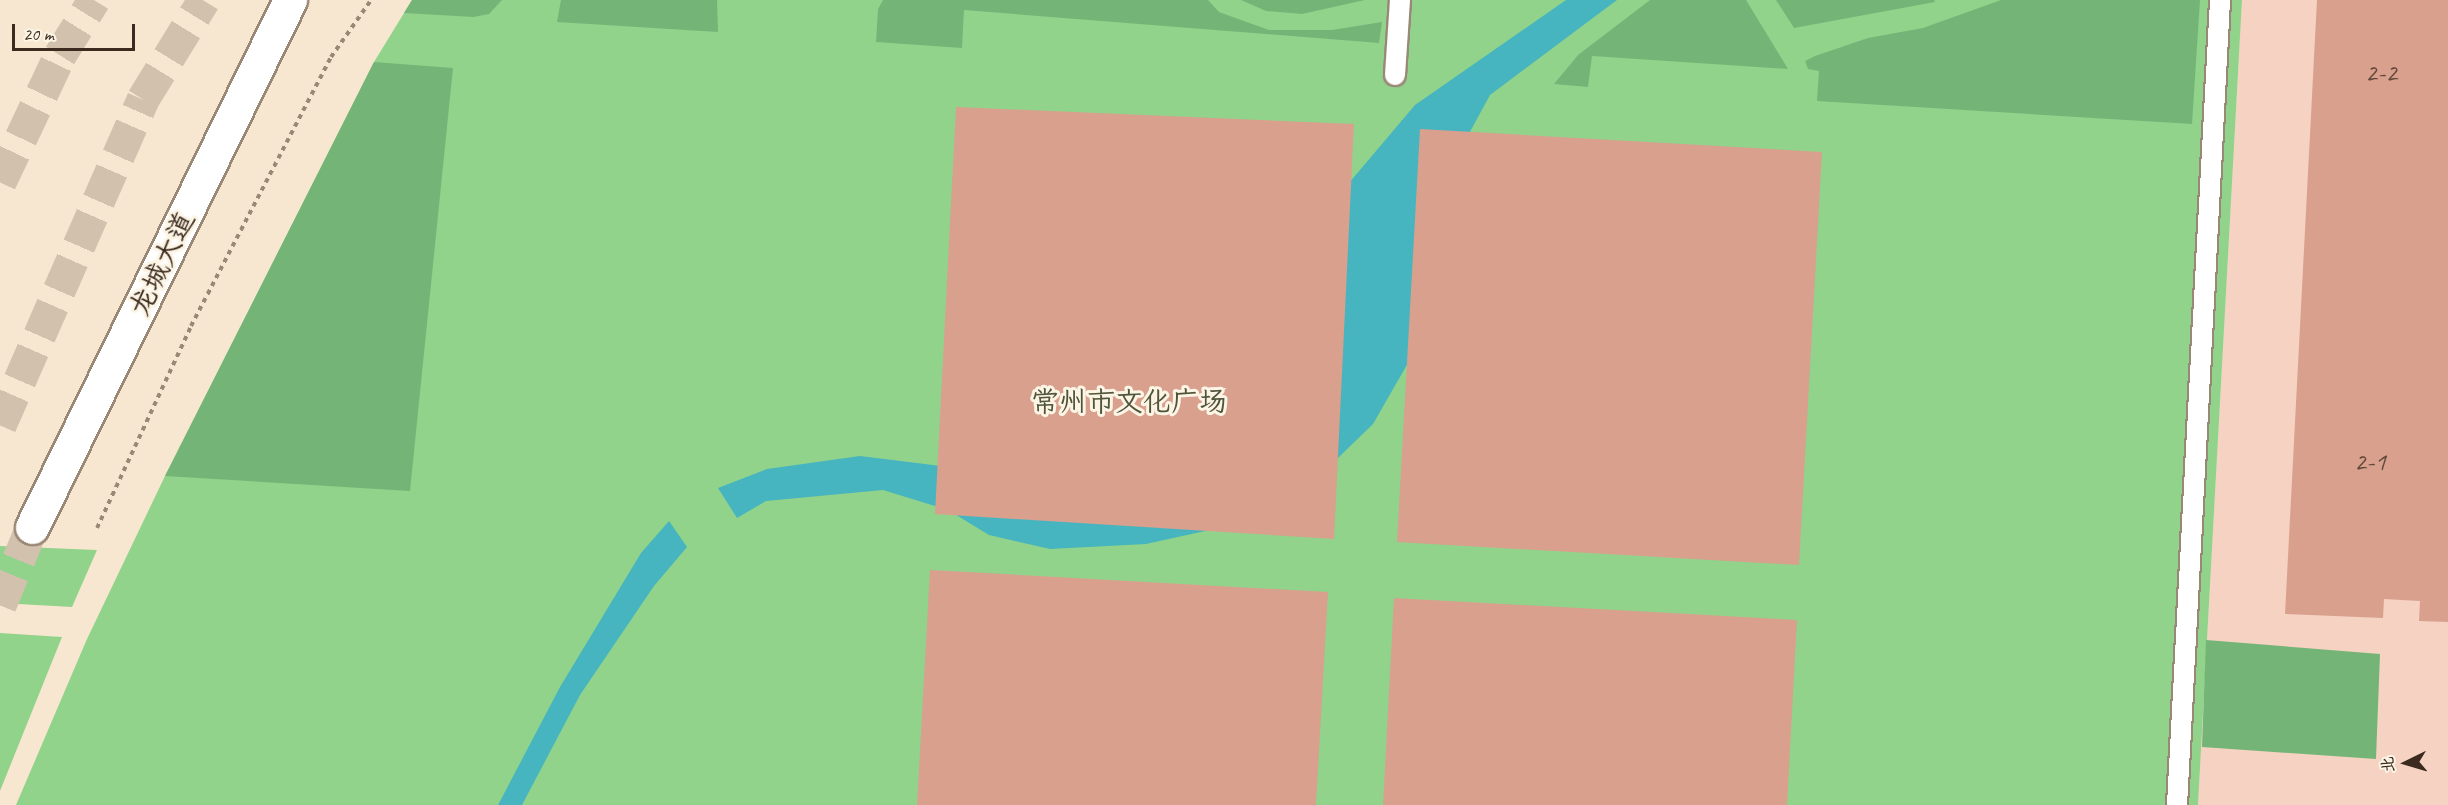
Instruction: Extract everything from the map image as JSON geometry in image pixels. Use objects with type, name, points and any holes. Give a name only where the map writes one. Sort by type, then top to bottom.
[{"type":"main road","name":"龙城大道","points":[[32,527],[290,0]]},
{"type":"lane","points":[[1395,75],[1400,0]]},
{"type":"lane","points":[[2177,805],[2220,0]]},
{"type":"path","points":[[97,528],[191,327],[331,57],[371,0]]},
{"type":"shaded area","points":[[2242,0],[2448,0],[2448,805],[2198,805]]},
{"type":"green space","name":"常州市文化广场","points":[[412,0],[2242,0],[2198,805],[16,805],[87,639],[165,476],[374,62]]},
{"type":"green space","points":[[412,0],[502,0],[489,14],[474,17],[404,13]]},
{"type":"green space","points":[[561,0],[717,0],[718,32],[557,22]]},
{"type":"green space","points":[[883,0],[1208,0],[1219,12],[1269,30],[1332,30],[1382,22],[1379,43],[964,10],[962,48],[876,42],[878,9]]},
{"type":"green space","points":[[1241,0],[1365,0],[1302,14],[1266,11]]},
{"type":"green space","points":[[1650,0],[1746,0],[1788,69],[1592,56],[1588,87],[1554,84],[1578,55]]},
{"type":"green space","points":[[1776,0],[1934,0],[1935,2],[1794,28]]},
{"type":"green space","points":[[2001,0],[2200,0],[2192,124],[1817,101],[1819,71],[1808,69],[1805,61],[1868,38],[1923,28]]},
{"type":"green space","points":[[374,62],[453,68],[410,491],[165,476]]},
{"type":"green space","points":[[0,546],[97,550],[72,607],[0,603]]},
{"type":"green space","points":[[0,633],[62,637],[0,791]]},
{"type":"green space","points":[[2206,640],[2380,654],[2376,759],[2202,747]]},
{"type":"water","points":[[1566,0],[1617,0],[1490,95],[1453,163],[1416,349],[1373,424],[1305,490],[1237,524],[1146,544],[1050,549],[989,535],[948,510],[883,490],[766,501],[737,518],[718,488],[767,469],[860,456],[957,468],[1332,203],[1415,105]]},
{"type":"water","points":[[669,521],[687,547],[654,586],[580,695],[522,805],[498,805],[560,687],[641,553]]},
{"type":"building","points":[[2317,0],[2448,0],[2448,622],[2419,621],[2420,601],[2384,599],[2383,618],[2285,614]]},
{"type":"building","points":[[956,107],[1354,124],[1334,539],[935,514]]},
{"type":"building","points":[[1420,129],[1822,152],[1799,565],[1397,542]]},
{"type":"building","points":[[930,570],[1328,592],[1316,805],[917,805]]},
{"type":"building","points":[[1394,598],[1797,620],[1787,805],[1383,805]]},
{"type":"tunnel","points":[[0,182],[60,55],[94,0]]},
{"type":"tunnel","points":[[0,425],[143,99],[204,0]]},
{"type":"tunnel","points":[[0,605],[32,527]]}]
